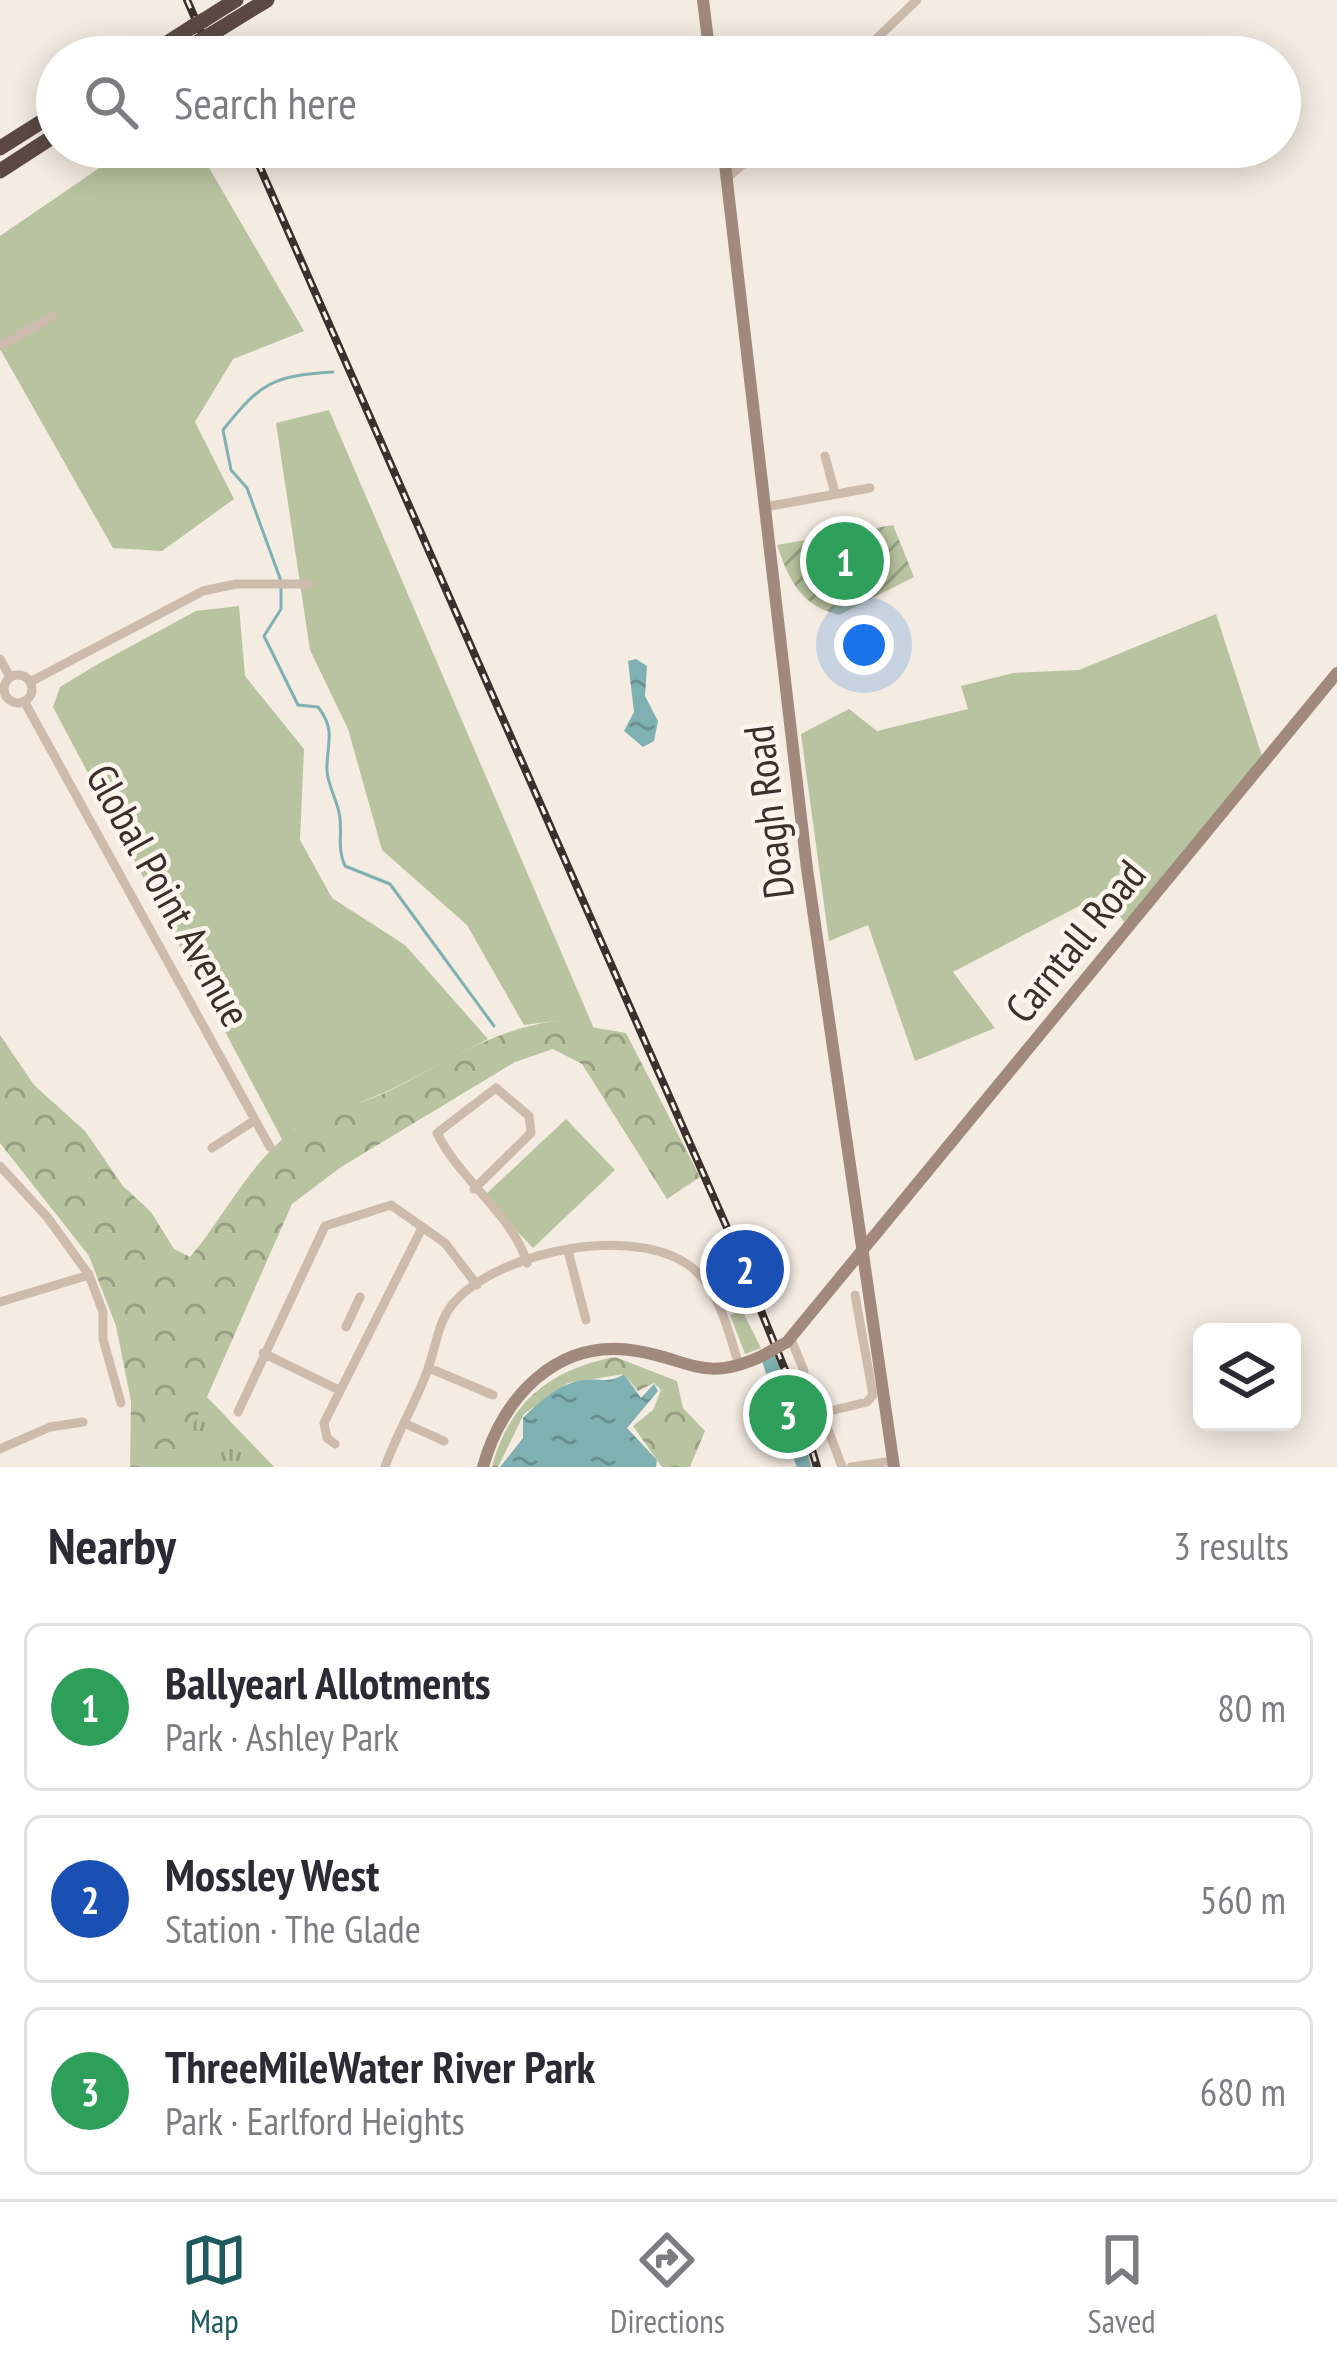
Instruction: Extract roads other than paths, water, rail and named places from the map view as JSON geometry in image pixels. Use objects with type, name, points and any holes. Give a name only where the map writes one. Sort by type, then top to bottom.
[{"type":"highway","points":[[196,36],[236,0]]},
{"type":"highway","points":[[190,36],[267,0]]},
{"type":"highway","points":[[0,148],[36,125]]},
{"type":"highway","points":[[0,171],[36,148]]},
{"type":"main road","points":[[703,0],[707,36]]},
{"type":"main road","name":"Doagh Road","points":[[726,168],[809,888],[894,1464]]},
{"type":"main road","name":"Carntall Road","points":[[789,1340],[1337,673]]},
{"type":"main road","points":[[483,1467],[513,1399],[561,1362],[620,1349],[701,1371],[739,1365],[789,1340]]},
{"type":"street","points":[[879,36],[917,0]]},
{"type":"street","points":[[727,178],[739,168]]},
{"type":"street","points":[[0,346],[52,316]]},
{"type":"street","points":[[825,456],[835,494]]},
{"type":"street","points":[[765,507],[870,488]]},
{"type":"street","points":[[0,659],[10,677],[3,698],[24,701],[30,682],[202,591],[236,584],[309,584]]},
{"type":"street","points":[[10,677],[19,675],[30,682]]},
{"type":"street","name":"Global Point Avenue","points":[[24,701],[269,1147]]},
{"type":"street","points":[[474,1190],[531,1133],[529,1116],[496,1088],[436,1133],[474,1190],[522,1245],[527,1263]]},
{"type":"street","points":[[212,1148],[255,1120]]},
{"type":"street","points":[[0,1166],[49,1218],[89,1275],[103,1312],[103,1340],[122,1403]]},
{"type":"street","points":[[238,1412],[325,1226],[385,1205],[462,1259],[477,1285]]},
{"type":"street","points":[[335,1444],[327,1438],[324,1423],[422,1228]]},
{"type":"street","points":[[386,1467],[449,1308],[477,1285],[568,1251],[641,1245],[684,1261],[711,1290],[739,1365]]},
{"type":"street","points":[[568,1251],[586,1320]]},
{"type":"street","points":[[0,1302],[89,1275]]},
{"type":"street","points":[[346,1327],[360,1297]]},
{"type":"street","points":[[842,1467],[823,1413],[867,1402],[873,1395],[852,1302]]},
{"type":"street","points":[[352,1316],[373,1322]]},
{"type":"street","points":[[789,1340],[804,1371]]},
{"type":"street","points":[[263,1353],[339,1390]]},
{"type":"street","points":[[429,1368],[493,1395]]},
{"type":"street","points":[[0,1449],[50,1427],[83,1422]]},
{"type":"street","points":[[404,1423],[443,1441]]},
{"type":"street","points":[[851,1467],[894,1464]]},
{"type":"water","points":[[636,659],[647,666],[645,696],[658,721],[654,741],[643,747],[624,731],[634,712],[628,661]]},
{"type":"water","points":[[624,1374],[641,1398],[654,1384],[658,1391],[627,1428],[657,1460],[656,1467],[500,1467],[523,1438],[523,1418],[543,1399],[575,1382]]},
{"type":"waterway","points":[[333,372],[270,384],[223,430],[231,470],[247,488],[281,581],[281,609],[264,636],[298,705],[318,707],[327,723],[327,771],[339,813],[345,866],[390,884],[494,1026]]},
{"type":"waterway","points":[[769,1360],[804,1467]]},
{"type":"railway","points":[[187,0],[203,36]]},
{"type":"railway","points":[[260,168],[732,1239],[796,1397],[817,1467]]},
{"type":"place","name":"Ballyearl Allotments","points":[[845,561]]},
{"type":"place","name":"Mossley West","points":[[745,1269]]},
{"type":"place","name":"ThreeMileWater River Park","points":[[788,1414]]}]
